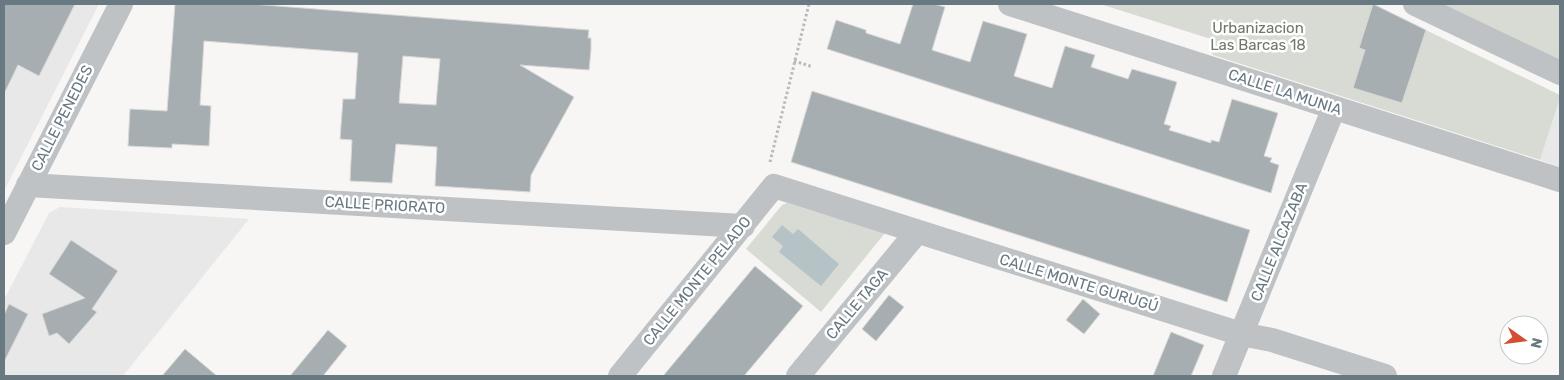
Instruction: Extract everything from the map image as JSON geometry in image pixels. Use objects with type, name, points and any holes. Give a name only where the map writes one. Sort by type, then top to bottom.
[{"type":"street","name":"CALLE PENEDES","points":[[4,233],[122,4]]},
{"type":"street","name":"CALLE LA MUNIA","points":[[1010,4],[1560,180]]},
{"type":"street","points":[[1415,4],[1560,73]]},
{"type":"street","name":"CALLE ALCAZABA","points":[[1224,376],[1334,108]]},
{"type":"street","name":"CALLE PRIORATO","points":[[28,185],[743,226]]},
{"type":"street","name":"CALLE MONTE PELADO","points":[[620,376],[774,186]]},
{"type":"street","name":"CALLE MONTE GURUGÚ","points":[[774,186],[1241,334],[1272,340],[1385,376]]},
{"type":"street","name":"CALLE TAGA","points":[[798,376],[917,232]]},
{"type":"path","points":[[774,186],[769,176],[768,167],[809,4]]},
{"type":"path","points":[[794,61],[813,67]]},
{"type":"shaded area","points":[[4,4],[99,4],[4,191]]},
{"type":"shaded area","points":[[1560,98],[1560,167],[1540,160]]},
{"type":"shaded area","points":[[60,207],[249,219],[123,376],[4,376],[4,300],[49,213]]},
{"type":"shaded area","points":[[782,225],[793,234],[798,229],[839,264],[821,286],[779,252],[783,246],[772,237]]},
{"type":"green space","name":"Urbanizacion Las Barcas 18","points":[[1100,4],[1372,4],[1560,95],[1560,98],[1540,160],[1213,55],[1211,52],[1214,40]]},
{"type":"green space","points":[[1435,4],[1560,4],[1560,64]]},
{"type":"green space","points":[[787,203],[885,233],[821,312],[746,249],[782,205]]},
{"type":"building","points":[[4,4],[75,4],[39,76],[18,65],[4,94]]},
{"type":"building","points":[[175,4],[251,4],[589,30],[588,38],[591,38],[589,70],[520,65],[574,97],[531,175],[530,192],[435,186],[437,147],[396,144],[392,183],[350,181],[352,140],[340,139],[343,99],[355,99],[358,53],[204,41],[200,105],[211,106],[209,146],[172,144],[172,148],[128,146],[130,109],[167,111]],"holes":[[[403,56],[440,59],[436,105],[399,103]]]},
{"type":"building","points":[[913,4],[934,4],[945,7],[932,50],[970,62],[983,21],[1027,34],[1014,76],[1052,88],[1065,46],[1095,55],[1091,67],[1128,79],[1132,69],[1177,82],[1164,124],[1171,126],[1169,130],[1211,143],[1211,140],[1219,142],[1232,99],[1278,113],[1264,156],[1272,158],[1270,162],[1279,165],[1271,193],[827,49],[836,20],[866,30],[866,33],[900,44]]},
{"type":"building","points":[[1373,4],[1426,30],[1402,103],[1353,88],[1365,50],[1359,48]]},
{"type":"building","points":[[812,91],[1250,230],[1227,302],[791,162]]},
{"type":"building","points":[[71,240],[118,271],[92,309],[97,312],[69,344],[57,333],[49,336],[42,314],[85,298],[49,274]]},
{"type":"building","points":[[755,266],[803,306],[744,376],[663,376]]},
{"type":"building","points":[[889,295],[904,307],[876,341],[862,329]]},
{"type":"building","points":[[1083,299],[1100,314],[1084,334],[1066,320]]},
{"type":"building","points":[[9,304],[28,314],[4,362],[4,315]]},
{"type":"building","points":[[328,330],[347,346],[323,376],[290,376]]},
{"type":"building","points":[[1171,332],[1204,345],[1191,376],[1153,376]]},
{"type":"building","points":[[185,349],[217,376],[162,376]]}]
